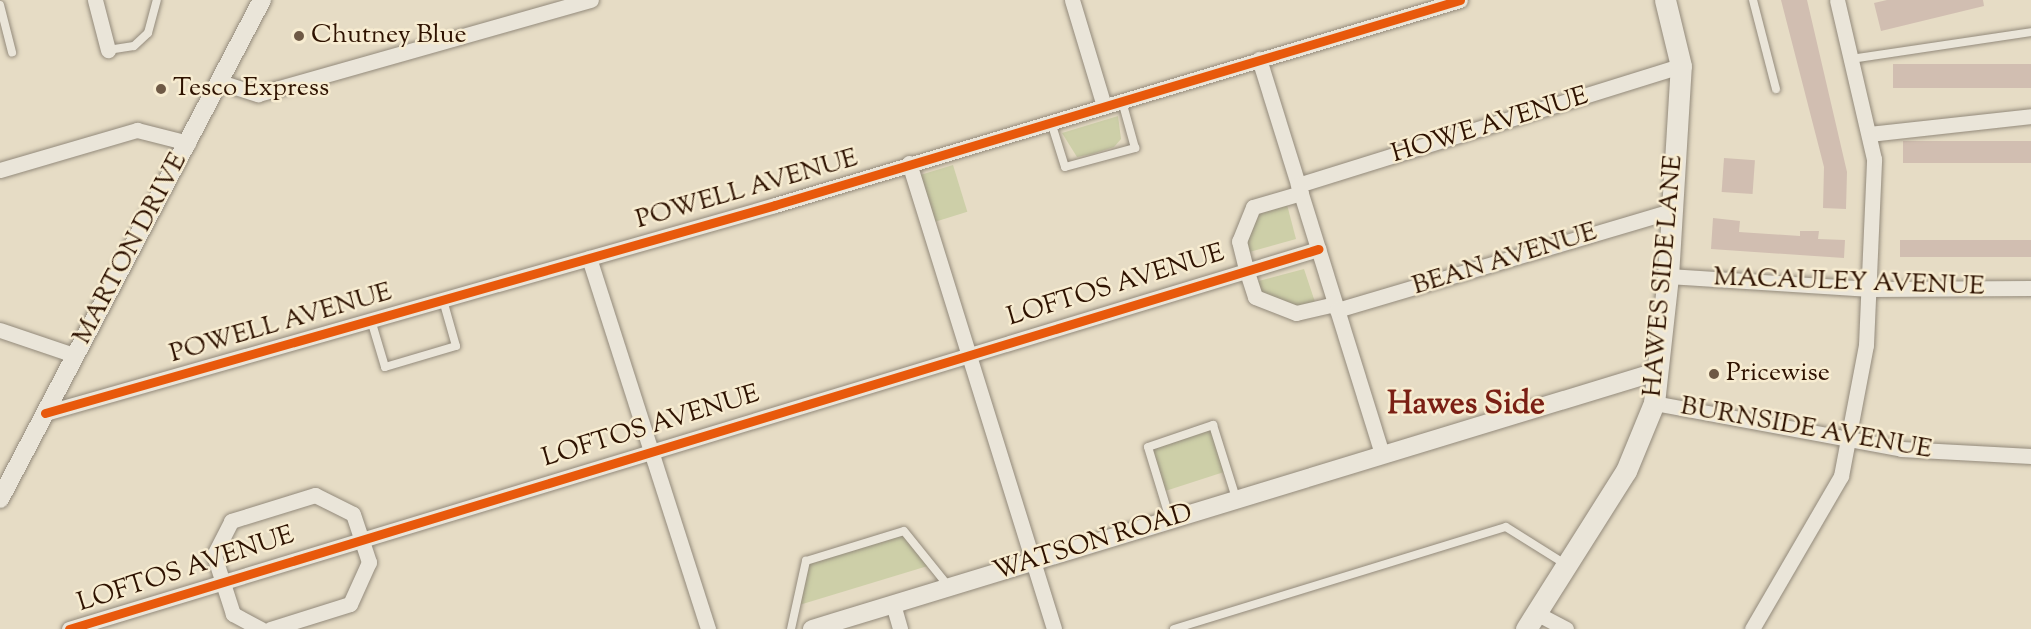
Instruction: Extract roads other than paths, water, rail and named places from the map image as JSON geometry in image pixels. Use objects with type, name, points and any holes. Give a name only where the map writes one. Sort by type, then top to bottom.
[{"type":"main road","name":"HAWES SIDE LANE","points":[[1526,624],[1567,565],[1626,471],[1654,403],[1668,276],[1681,66],[1665,0]]},
{"type":"street","points":[[95,0],[108,50]]},
{"type":"street","name":"MARTON DRIVE","points":[[0,499],[262,0]]},
{"type":"street","points":[[220,82],[258,94],[591,0]]},
{"type":"street","points":[[1072,0],[1104,106]]},
{"type":"street","name":"POWELL AVENUE","points":[[45,413],[589,258],[1460,0]]},
{"type":"street","points":[[1752,629],[1823,514],[1851,440],[1870,289],[1874,159],[1837,0]]},
{"type":"street","points":[[1259,59],[1382,454]]},
{"type":"street","name":"HOWE AVENUE","points":[[1300,189],[1681,66]]},
{"type":"street","points":[[1869,134],[2031,116]]},
{"type":"street","points":[[0,170],[137,130],[188,143]]},
{"type":"street","points":[[909,163],[1053,629]]},
{"type":"street","name":"LOFTOS AVENUE","points":[[1300,189],[1253,207],[1239,242],[1246,269],[1256,297],[1296,313],[1336,307]]},
{"type":"street","name":"BEAN AVENUE","points":[[1336,307],[1672,211]]},
{"type":"street","name":"LOFTOS AVENUE","points":[[69,629],[361,536],[1318,249]]},
{"type":"street","points":[[589,258],[648,450],[708,629]]},
{"type":"street","name":"MACAULEY AVENUE","points":[[1668,276],[1870,289],[2031,288]]},
{"type":"street","points":[[0,330],[74,355]]},
{"type":"street","name":"WATSON ROAD","points":[[812,629],[1659,371]]},
{"type":"street","name":"BURNSIDE AVENUE","points":[[1654,403],[1900,449],[2031,456]]},
{"type":"street","name":"LOFTOS AVENUE","points":[[261,629],[233,615],[214,555],[231,521],[315,495],[353,514],[369,562],[350,604],[270,629]]},
{"type":"street","points":[[893,604],[900,629]]},
{"type":"street","points":[[1526,624],[1566,629]]},
{"type":"lane","points":[[108,50],[134,46],[148,33],[157,0]]},
{"type":"lane","points":[[1753,0],[1776,89]]},
{"type":"lane","points":[[0,5],[12,52]]},
{"type":"lane","points":[[1851,59],[2031,32]]},
{"type":"lane","points":[[1051,122],[1065,167],[1136,148],[1122,101]]},
{"type":"lane","name":"POWELL AVENUE","points":[[371,320],[385,367],[456,346],[443,300]]},
{"type":"lane","name":"WATSON ROAD","points":[[1170,519],[1148,447],[1214,425],[1236,498]]},
{"type":"lane","points":[[1174,629],[1506,527],[1567,565]]},
{"type":"lane","points":[[791,629],[806,561],[904,531],[949,587]]},
{"type":"place","name":"Chutney Blue","points":[[299,36]]},
{"type":"place","name":"Tesco Express","points":[[161,89]]},
{"type":"place","name":"Pricewise","points":[[1714,374]]},
{"type":"district","name":"Hawes Side","points":[[1466,405]]}]
